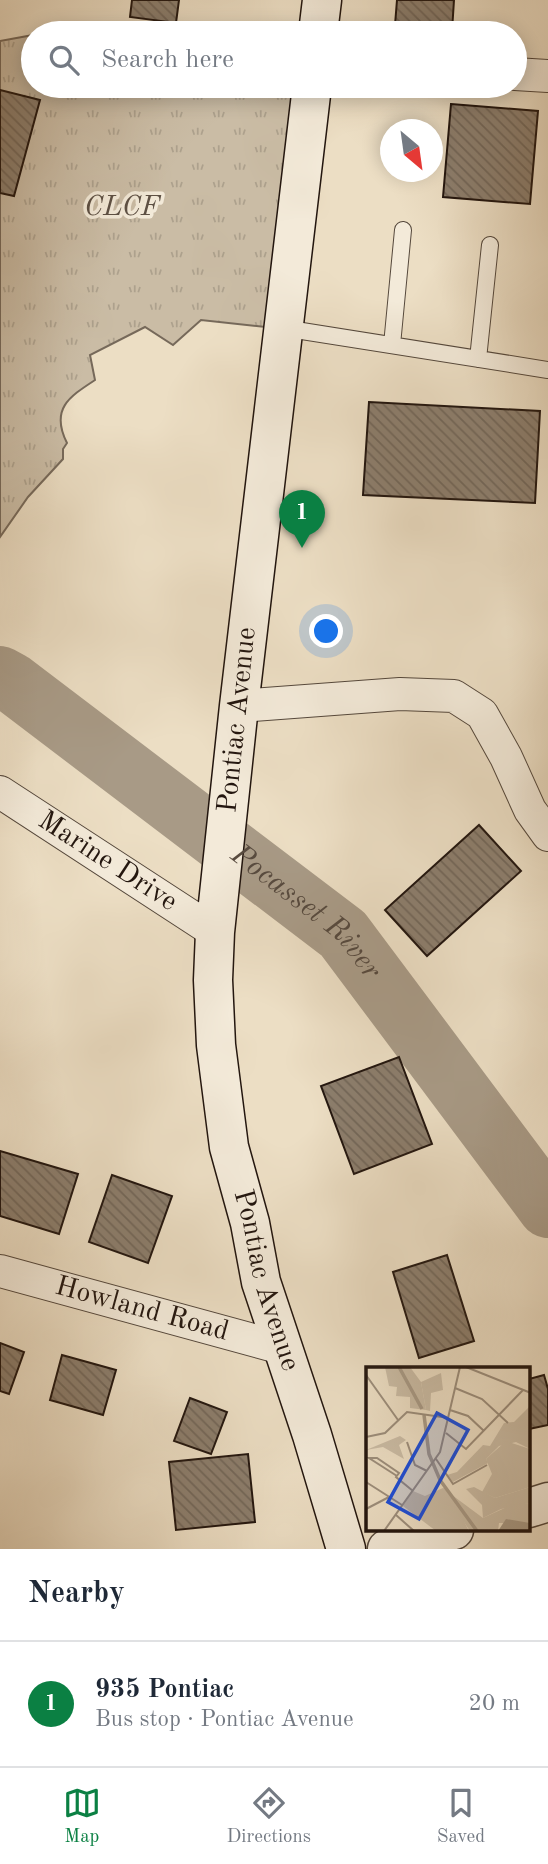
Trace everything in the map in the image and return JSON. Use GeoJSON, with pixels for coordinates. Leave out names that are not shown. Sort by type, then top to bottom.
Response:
{"type":"FeatureCollection","features":[{"type":"Feature","properties":{"kind":"main road"},"geometry":{"type":"LineString","coordinates":[[319,21],[322,0]]}},
{"type":"Feature","properties":{"kind":"main road","name":"Pontiac Avenue"},"geometry":{"type":"LineString","coordinates":[[311,98],[239,706],[215,932],[213,980],[216,1045],[229,1147],[250,1223],[261,1282],[312,1435],[346,1549]]}},
{"type":"Feature","properties":{"kind":"main road"},"geometry":{"type":"LineString","coordinates":[[530,1508],[548,1502]]}},
{"type":"Feature","properties":{"kind":"main road"},"geometry":{"type":"LineString","coordinates":[[387,1549],[447,1532]]}},
{"type":"Feature","properties":{"kind":"street"},"geometry":{"type":"LineString","coordinates":[[527,75],[548,76]]}},
{"type":"Feature","properties":{"kind":"street"},"geometry":{"type":"LineString","coordinates":[[239,706],[400,694],[454,696],[482,714],[506,757],[530,810],[548,835]]}},
{"type":"Feature","properties":{"kind":"street","name":"Marine Drive"},"geometry":{"type":"LineString","coordinates":[[0,792],[215,932]]}},
{"type":"Feature","properties":{"kind":"street","name":"Howland Road"},"geometry":{"type":"LineString","coordinates":[[0,1271],[282,1348]]}},
{"type":"Feature","properties":{"kind":"lane"},"geometry":{"type":"LineString","coordinates":[[392,345],[403,230]]}},
{"type":"Feature","properties":{"kind":"lane"},"geometry":{"type":"LineString","coordinates":[[478,359],[490,245]]}},
{"type":"Feature","properties":{"kind":"lane"},"geometry":{"type":"LineString","coordinates":[[283,328],[548,370]]}},
{"type":"Feature","properties":{"kind":"green space","name":"CLCF"},"geometry":{"type":"Polygon","coordinates":[[[21,37],[21,98],[311,98],[275,328],[201,320],[173,345],[145,327],[90,355],[95,380],[70,398],[62,413],[62,431],[67,443],[63,449],[63,459],[28,497],[0,537],[0,41],[21,37]]]}},
{"type":"Feature","properties":{"kind":"building"},"geometry":{"type":"Polygon","coordinates":[[[132,0],[179,0],[176,21],[130,17],[132,0]]]}},
{"type":"Feature","properties":{"kind":"building"},"geometry":{"type":"Polygon","coordinates":[[[397,0],[454,0],[453,21],[395,21],[397,0]]]}},
{"type":"Feature","properties":{"kind":"building","name":"CLCF"},"geometry":{"type":"Polygon","coordinates":[[[0,90],[21,95],[21,98],[40,100],[14,196],[0,193],[0,90]]]}},
{"type":"Feature","properties":{"kind":"building"},"geometry":{"type":"Polygon","coordinates":[[[451,104],[538,111],[530,204],[443,197],[451,104]]]}},
{"type":"Feature","properties":{"kind":"building"},"geometry":{"type":"Polygon","coordinates":[[[369,402],[540,411],[535,503],[363,495],[369,402]]]}},
{"type":"Feature","properties":{"kind":"building"},"geometry":{"type":"Polygon","coordinates":[[[479,825],[521,871],[427,956],[385,910],[479,825]]]}},
{"type":"Feature","properties":{"kind":"building"},"geometry":{"type":"Polygon","coordinates":[[[399,1057],[432,1144],[354,1174],[321,1086],[399,1057]]]}},
{"type":"Feature","properties":{"kind":"building"},"geometry":{"type":"Polygon","coordinates":[[[0,1151],[78,1174],[59,1234],[0,1216],[0,1151]]]}},
{"type":"Feature","properties":{"kind":"building"},"geometry":{"type":"Polygon","coordinates":[[[112,1175],[172,1196],[148,1263],[89,1242],[112,1175]]]}},
{"type":"Feature","properties":{"kind":"building"},"geometry":{"type":"Polygon","coordinates":[[[447,1255],[474,1341],[419,1358],[393,1272],[447,1255]]]}},
{"type":"Feature","properties":{"kind":"building"},"geometry":{"type":"Polygon","coordinates":[[[0,1343],[24,1352],[9,1394],[0,1391],[0,1343]]]}},
{"type":"Feature","properties":{"kind":"building"},"geometry":{"type":"Polygon","coordinates":[[[62,1355],[116,1370],[103,1415],[50,1400],[62,1355]]]}},
{"type":"Feature","properties":{"kind":"building"},"geometry":{"type":"Polygon","coordinates":[[[544,1375],[548,1389],[548,1425],[530,1429],[530,1379],[544,1375]]]}},
{"type":"Feature","properties":{"kind":"building"},"geometry":{"type":"Polygon","coordinates":[[[190,1398],[227,1412],[211,1454],[174,1441],[190,1398]]]}},
{"type":"Feature","properties":{"kind":"building"},"geometry":{"type":"Polygon","coordinates":[[[248,1454],[255,1522],[176,1530],[169,1462],[248,1454]]]}},
{"type":"Feature","properties":{"kind":"waterway","name":"Pocasset River"},"geometry":{"type":"LineString","coordinates":[[0,676],[343,934],[548,1208]]}},
{"type":"Feature","properties":{"kind":"place","name":"935 Pontiac"},"geometry":{"type":"Point","coordinates":[302,548]}}]}
